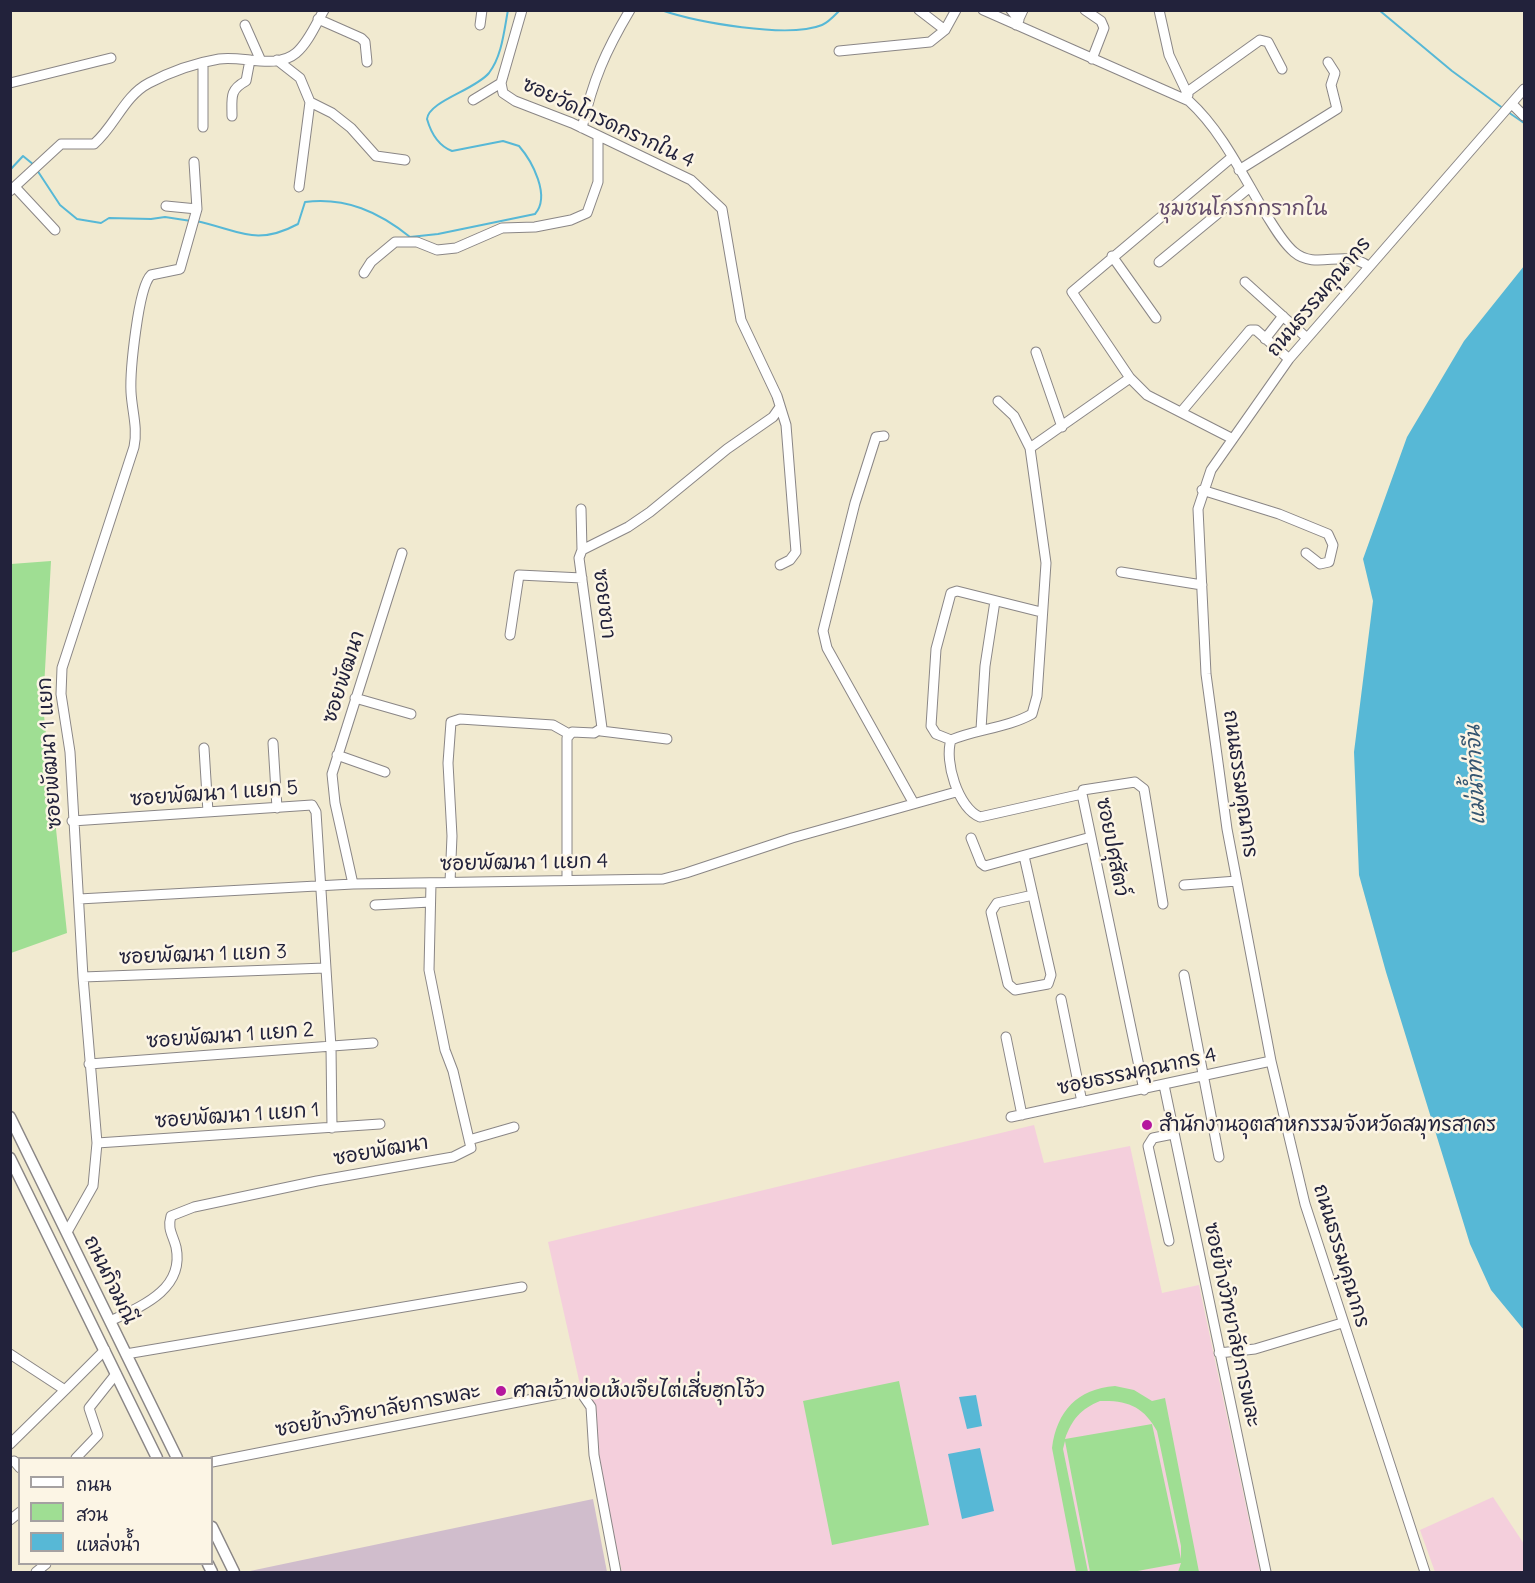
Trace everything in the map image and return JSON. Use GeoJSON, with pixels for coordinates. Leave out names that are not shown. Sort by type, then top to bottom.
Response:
{"type":"FeatureCollection","features":[{"type":"Feature","properties":{"kind":"main road","name":"ถนนกิจมณี"},"geometry":{"type":"LineString","coordinates":[[10,1117],[177,1457]]}},
{"type":"Feature","properties":{"kind":"main road","name":"ถนนกิจมณี"},"geometry":{"type":"LineString","coordinates":[[10,1158],[157,1457]]}},
{"type":"Feature","properties":{"kind":"main road"},"geometry":{"type":"LineString","coordinates":[[213,1529],[234,1572]]}},
{"type":"Feature","properties":{"kind":"street"},"geometry":{"type":"LineString","coordinates":[[480,26],[482,10]]}},
{"type":"Feature","properties":{"kind":"street","name":"ซอยวัดโกรดกรากใน 4"},"geometry":{"type":"LineString","coordinates":[[522,10],[501,83],[501,89],[507,97],[582,128],[691,180],[722,209],[741,320],[781,408],[786,425],[796,552],[790,560],[780,565]]}},
{"type":"Feature","properties":{"kind":"street"},"geometry":{"type":"LineString","coordinates":[[582,128],[592,85],[608,49],[630,10]]}},
{"type":"Feature","properties":{"kind":"street"},"geometry":{"type":"LineString","coordinates":[[919,10],[945,30]]}},
{"type":"Feature","properties":{"kind":"street"},"geometry":{"type":"LineString","coordinates":[[839,51],[930,42],[945,30],[956,10]]}},
{"type":"Feature","properties":{"kind":"street"},"geometry":{"type":"LineString","coordinates":[[983,10],[1019,18]]}},
{"type":"Feature","properties":{"kind":"street"},"geometry":{"type":"LineString","coordinates":[[1011,10],[1019,18],[1092,60],[1173,92],[1198,109]]}},
{"type":"Feature","properties":{"kind":"street"},"geometry":{"type":"LineString","coordinates":[[1085,10],[1101,21],[1104,28],[1092,60]]}},
{"type":"Feature","properties":{"kind":"street"},"geometry":{"type":"LineString","coordinates":[[1159,10],[1169,56],[1186,93],[1288,247],[1298,255],[1311,260],[1354,258],[1368,266]]}},
{"type":"Feature","properties":{"kind":"street"},"geometry":{"type":"LineString","coordinates":[[55,230],[13,189],[61,144],[90,145],[97,141],[115,123],[128,100],[139,89],[168,74],[203,63],[231,58],[277,60],[297,52],[321,15],[362,38],[365,42],[367,62]]}},
{"type":"Feature","properties":{"kind":"street"},"geometry":{"type":"LineString","coordinates":[[231,116],[230,96],[233,89],[246,81],[256,60],[245,25]]}},
{"type":"Feature","properties":{"kind":"street"},"geometry":{"type":"LineString","coordinates":[[1186,93],[1260,40],[1268,42],[1282,69]]}},
{"type":"Feature","properties":{"kind":"street"},"geometry":{"type":"LineString","coordinates":[[10,82],[111,58]]}},
{"type":"Feature","properties":{"kind":"street"},"geometry":{"type":"LineString","coordinates":[[277,60],[300,78],[310,102],[299,187]]}},
{"type":"Feature","properties":{"kind":"street"},"geometry":{"type":"LineString","coordinates":[[203,63],[203,127]]}},
{"type":"Feature","properties":{"kind":"street"},"geometry":{"type":"LineString","coordinates":[[1239,170],[1337,109],[1331,85],[1335,73],[1328,63]]}},
{"type":"Feature","properties":{"kind":"street"},"geometry":{"type":"LineString","coordinates":[[473,100],[501,83]]}},
{"type":"Feature","properties":{"kind":"street","name":"ถนนธรรมคุณากร"},"geometry":{"type":"LineString","coordinates":[[1425,1572],[1305,1204],[1270,1061],[1237,881],[1206,674],[1198,509],[1210,470],[1289,360],[1368,266],[1524,89]]}},
{"type":"Feature","properties":{"kind":"street"},"geometry":{"type":"LineString","coordinates":[[310,102],[332,113],[351,128],[376,156],[405,160]]}},
{"type":"Feature","properties":{"kind":"street"},"geometry":{"type":"LineString","coordinates":[[1510,105],[1524,116]]}},
{"type":"Feature","properties":{"kind":"street"},"geometry":{"type":"LineString","coordinates":[[364,273],[371,262],[394,242],[417,242],[436,250],[456,248],[502,228],[536,227],[571,220],[587,213],[597,182],[598,137]]}},
{"type":"Feature","properties":{"kind":"street"},"geometry":{"type":"LineString","coordinates":[[1231,158],[1072,292],[1130,378],[1147,395],[1231,438]]}},
{"type":"Feature","properties":{"kind":"street","name":"ซอยพัฒนา 1 แยก"},"geometry":{"type":"LineString","coordinates":[[67,1232],[93,1186],[97,1143],[89,1064],[72,820],[70,752],[61,694],[62,668],[135,447],[136,426],[131,394],[131,360],[146,285],[151,275],[180,269],[197,210],[194,162]]}},
{"type":"Feature","properties":{"kind":"street"},"geometry":{"type":"LineString","coordinates":[[1159,262],[1250,187]]}},
{"type":"Feature","properties":{"kind":"street"},"geometry":{"type":"LineString","coordinates":[[166,206],[197,210]]}},
{"type":"Feature","properties":{"kind":"street"},"geometry":{"type":"LineString","coordinates":[[1112,256],[1156,318]]}},
{"type":"Feature","properties":{"kind":"street"},"geometry":{"type":"LineString","coordinates":[[1245,282],[1307,338]]}},
{"type":"Feature","properties":{"kind":"street"},"geometry":{"type":"LineString","coordinates":[[1265,339],[1283,316]]}},
{"type":"Feature","properties":{"kind":"street"},"geometry":{"type":"LineString","coordinates":[[1182,411],[1250,330],[1256,330],[1289,360]]}},
{"type":"Feature","properties":{"kind":"street"},"geometry":{"type":"LineString","coordinates":[[1036,352],[1062,427]]}},
{"type":"Feature","properties":{"kind":"street"},"geometry":{"type":"LineString","coordinates":[[1030,448],[1130,378]]}},
{"type":"Feature","properties":{"kind":"street"},"geometry":{"type":"LineString","coordinates":[[998,401],[1014,416],[1030,448],[1046,563],[1037,696],[1032,714],[1023,719],[981,729],[951,740],[936,734],[931,726],[936,649],[948,598],[957,591],[1041,612]]}},
{"type":"Feature","properties":{"kind":"street","name":"ซอยชบา"},"geometry":{"type":"LineString","coordinates":[[600,731],[602,723],[579,558],[582,550],[628,528],[727,449],[773,417],[781,408]]}},
{"type":"Feature","properties":{"kind":"street"},"geometry":{"type":"LineString","coordinates":[[884,436],[876,437],[855,503],[822,631],[827,648],[913,802]]}},
{"type":"Feature","properties":{"kind":"street"},"geometry":{"type":"LineString","coordinates":[[1202,490],[1279,513],[1328,534],[1333,545],[1329,562],[1320,564],[1305,553]]}},
{"type":"Feature","properties":{"kind":"street"},"geometry":{"type":"LineString","coordinates":[[581,509],[582,550]]}},
{"type":"Feature","properties":{"kind":"street","name":"ซอยพัฒนา"},"geometry":{"type":"LineString","coordinates":[[353,884],[332,774],[402,553]]}},
{"type":"Feature","properties":{"kind":"street"},"geometry":{"type":"LineString","coordinates":[[1121,572],[1202,585]]}},
{"type":"Feature","properties":{"kind":"street"},"geometry":{"type":"LineString","coordinates":[[510,635],[519,575],[582,578]]}},
{"type":"Feature","properties":{"kind":"street"},"geometry":{"type":"LineString","coordinates":[[981,729],[985,666],[995,601]]}},
{"type":"Feature","properties":{"kind":"street"},"geometry":{"type":"LineString","coordinates":[[356,698],[411,714]]}},
{"type":"Feature","properties":{"kind":"street"},"geometry":{"type":"LineString","coordinates":[[450,882],[452,836],[448,763],[451,722],[460,718],[553,724],[569,734],[600,731],[667,739]]}},
{"type":"Feature","properties":{"kind":"street"},"geometry":{"type":"LineString","coordinates":[[567,879],[569,734]]}},
{"type":"Feature","properties":{"kind":"street"},"geometry":{"type":"LineString","coordinates":[[951,740],[948,747],[956,792],[966,808],[980,818],[1082,794]]}},
{"type":"Feature","properties":{"kind":"street"},"geometry":{"type":"LineString","coordinates":[[273,742],[276,808]]}},
{"type":"Feature","properties":{"kind":"street"},"geometry":{"type":"LineString","coordinates":[[204,748],[208,812]]}},
{"type":"Feature","properties":{"kind":"street"},"geometry":{"type":"LineString","coordinates":[[337,755],[385,772]]}},
{"type":"Feature","properties":{"kind":"street","name":"ซอยปศุสัตว์"},"geometry":{"type":"LineString","coordinates":[[1144,1090],[1082,794],[1087,788],[1140,784],[1144,789],[1163,904]]}},
{"type":"Feature","properties":{"kind":"street","name":"ซอยพัฒนา 1 แยก 4"},"geometry":{"type":"LineString","coordinates":[[79,899],[353,884],[567,879],[650,880],[675,876],[792,838],[913,802],[956,792]]}},
{"type":"Feature","properties":{"kind":"street","name":"ซอยพัฒนา 1 แยก 5"},"geometry":{"type":"LineString","coordinates":[[72,820],[312,805],[316,812],[320,886]]}},
{"type":"Feature","properties":{"kind":"street"},"geometry":{"type":"LineString","coordinates":[[971,838],[981,863],[985,866],[1091,837]]}},
{"type":"Feature","properties":{"kind":"street"},"geometry":{"type":"LineString","coordinates":[[1024,856],[1033,895],[1050,980],[1048,984],[1015,990],[1008,984],[991,912],[997,903],[1033,895]]}},
{"type":"Feature","properties":{"kind":"street"},"geometry":{"type":"LineString","coordinates":[[1184,885],[1237,881]]}},
{"type":"Feature","properties":{"kind":"street"},"geometry":{"type":"LineString","coordinates":[[431,883],[429,970],[445,1050],[453,1071],[469,1140],[514,1127]]}},
{"type":"Feature","properties":{"kind":"street"},"geometry":{"type":"LineString","coordinates":[[320,886],[331,1047],[332,1128]]}},
{"type":"Feature","properties":{"kind":"street"},"geometry":{"type":"LineString","coordinates":[[375,905],[430,902]]}},
{"type":"Feature","properties":{"kind":"street","name":"ซอยพัฒนา 1 แยก 3"},"geometry":{"type":"LineString","coordinates":[[83,977],[325,968]]}},
{"type":"Feature","properties":{"kind":"street"},"geometry":{"type":"LineString","coordinates":[[1184,975],[1219,1157]]}},
{"type":"Feature","properties":{"kind":"street"},"geometry":{"type":"LineString","coordinates":[[1060,999],[1082,1102]]}},
{"type":"Feature","properties":{"kind":"street"},"geometry":{"type":"LineString","coordinates":[[1006,1037],[1022,1115]]}},
{"type":"Feature","properties":{"kind":"street","name":"ซอยพัฒนา 1 แยก 2"},"geometry":{"type":"LineString","coordinates":[[89,1064],[373,1043]]}},
{"type":"Feature","properties":{"kind":"street","name":"ซอยธรรมคุณากร 4"},"geometry":{"type":"LineString","coordinates":[[1011,1117],[1270,1061]]}},
{"type":"Feature","properties":{"kind":"street","name":"ซอยข้างวิทยาลัยการพละ"},"geometry":{"type":"LineString","coordinates":[[1164,1085],[1266,1572]]}},
{"type":"Feature","properties":{"kind":"street","name":"ซอยพัฒนา 1 แยก 1"},"geometry":{"type":"LineString","coordinates":[[97,1143],[380,1124]]}},
{"type":"Feature","properties":{"kind":"street"},"geometry":{"type":"LineString","coordinates":[[1169,1241],[1148,1146],[1153,1138],[1173,1134]]}},
{"type":"Feature","properties":{"kind":"street","name":"ซอยพัฒนา"},"geometry":{"type":"LineString","coordinates":[[110,1321],[145,1304],[166,1289],[174,1270],[176,1249],[169,1229],[171,1216],[194,1207],[317,1181],[453,1157],[471,1148],[469,1140]]}},
{"type":"Feature","properties":{"kind":"street"},"geometry":{"type":"LineString","coordinates":[[126,1354],[522,1287]]}},
{"type":"Feature","properties":{"kind":"street"},"geometry":{"type":"LineString","coordinates":[[1219,1353],[1255,1349],[1342,1323]]}},
{"type":"Feature","properties":{"kind":"street"},"geometry":{"type":"LineString","coordinates":[[10,1444],[105,1350]]}},
{"type":"Feature","properties":{"kind":"street"},"geometry":{"type":"LineString","coordinates":[[10,1354],[65,1390]]}},
{"type":"Feature","properties":{"kind":"street"},"geometry":{"type":"LineString","coordinates":[[76,1457],[96,1439],[97,1430],[91,1420],[89,1408],[116,1374]]}},
{"type":"Feature","properties":{"kind":"street","name":"ซอยข้างวิทยาลัยการพละ"},"geometry":{"type":"LineString","coordinates":[[213,1462],[574,1391],[582,1394],[591,1407],[594,1455],[616,1572]]}},
{"type":"Feature","properties":{"kind":"shaded area"},"geometry":{"type":"Polygon","coordinates":[[[1034,1125],[1044,1163],[1130,1146],[1162,1293],[1199,1285],[1260,1572],[622,1572],[548,1242],[1034,1125]]]}},
{"type":"Feature","properties":{"kind":"shaded area"},"geometry":{"type":"Polygon","coordinates":[[[1493,1497],[1524,1544],[1524,1572],[1435,1572],[1420,1530],[1493,1497]]]}},
{"type":"Feature","properties":{"kind":"shaded area"},"geometry":{"type":"Polygon","coordinates":[[[593,1499],[607,1572],[250,1571],[593,1499]]]}},
{"type":"Feature","properties":{"kind":"green space"},"geometry":{"type":"Polygon","coordinates":[[[51,561],[43,706],[67,933],[11,953],[11,564],[51,561]]]}},
{"type":"Feature","properties":{"kind":"green space"},"geometry":{"type":"Polygon","coordinates":[[[899,1381],[929,1525],[832,1545],[803,1401],[899,1381]]]}},
{"type":"Feature","properties":{"kind":"green space"},"geometry":{"type":"Polygon","coordinates":[[[1115,1386],[1134,1390],[1152,1401],[1165,1398],[1199,1572],[1178,1572],[1181,1563],[1132,1572],[1090,1572],[1065,1441],[1063,1449],[1088,1572],[1076,1572],[1052,1448],[1059,1423],[1071,1404],[1080,1397],[1102,1388],[1115,1386]],[[1100,1401],[1082,1411],[1074,1420],[1065,1439],[1152,1424],[1181,1559],[1181,1546],[1157,1431],[1147,1416],[1141,1411],[1127,1404],[1100,1401]]]}},
{"type":"Feature","properties":{"kind":"water","name":"แม่น้ำท่าจีน"},"geometry":{"type":"Polygon","coordinates":[[[1524,266],[1524,1330],[1491,1290],[1470,1244],[1386,972],[1359,875],[1354,752],[1373,601],[1363,559],[1407,437],[1464,341],[1524,266]]]}},
{"type":"Feature","properties":{"kind":"water"},"geometry":{"type":"Polygon","coordinates":[[[976,1395],[982,1426],[967,1429],[959,1397],[976,1395]]]}},
{"type":"Feature","properties":{"kind":"water"},"geometry":{"type":"Polygon","coordinates":[[[980,1448],[994,1511],[962,1519],[948,1454],[980,1448]]]}},
{"type":"Feature","properties":{"kind":"waterway"},"geometry":{"type":"LineString","coordinates":[[196,221],[258,236],[283,231],[298,224],[305,202],[334,202],[361,208],[386,220],[410,237],[438,234],[535,214],[541,198],[538,179],[519,146],[503,141],[452,151],[436,138],[427,119],[430,113],[444,101],[474,85],[489,73],[500,51],[508,10]]}},
{"type":"Feature","properties":{"kind":"waterway"},"geometry":{"type":"LineString","coordinates":[[661,10],[718,24],[765,30],[807,29],[829,21],[840,10]]}},
{"type":"Feature","properties":{"kind":"waterway"},"geometry":{"type":"LineString","coordinates":[[1379,10],[1452,71],[1504,109]]}},
{"type":"Feature","properties":{"kind":"waterway"},"geometry":{"type":"LineString","coordinates":[[1508,112],[1524,123]]}},
{"type":"Feature","properties":{"kind":"waterway"},"geometry":{"type":"LineString","coordinates":[[10,170],[23,156],[34,165]]}},
{"type":"Feature","properties":{"kind":"waterway"},"geometry":{"type":"LineString","coordinates":[[37,170],[60,205],[77,219],[101,223],[109,218],[165,217],[191,221]]}},
{"type":"Feature","properties":{"kind":"place","name":"สำนักงานอุตสาหกรรมจังหวัดสมุทรสาคร"},"geometry":{"type":"Point","coordinates":[1147,1125]}},
{"type":"Feature","properties":{"kind":"place","name":"ศาลเจ้าพ่อเห้งเจียไต่เสี่ยฮุกโจ้ว"},"geometry":{"type":"Point","coordinates":[501,1391]}},
{"type":"Feature","properties":{"kind":"district","name":"ชุมชนโกรกกรากใน"},"geometry":{"type":"Point","coordinates":[1243,209]}}]}
